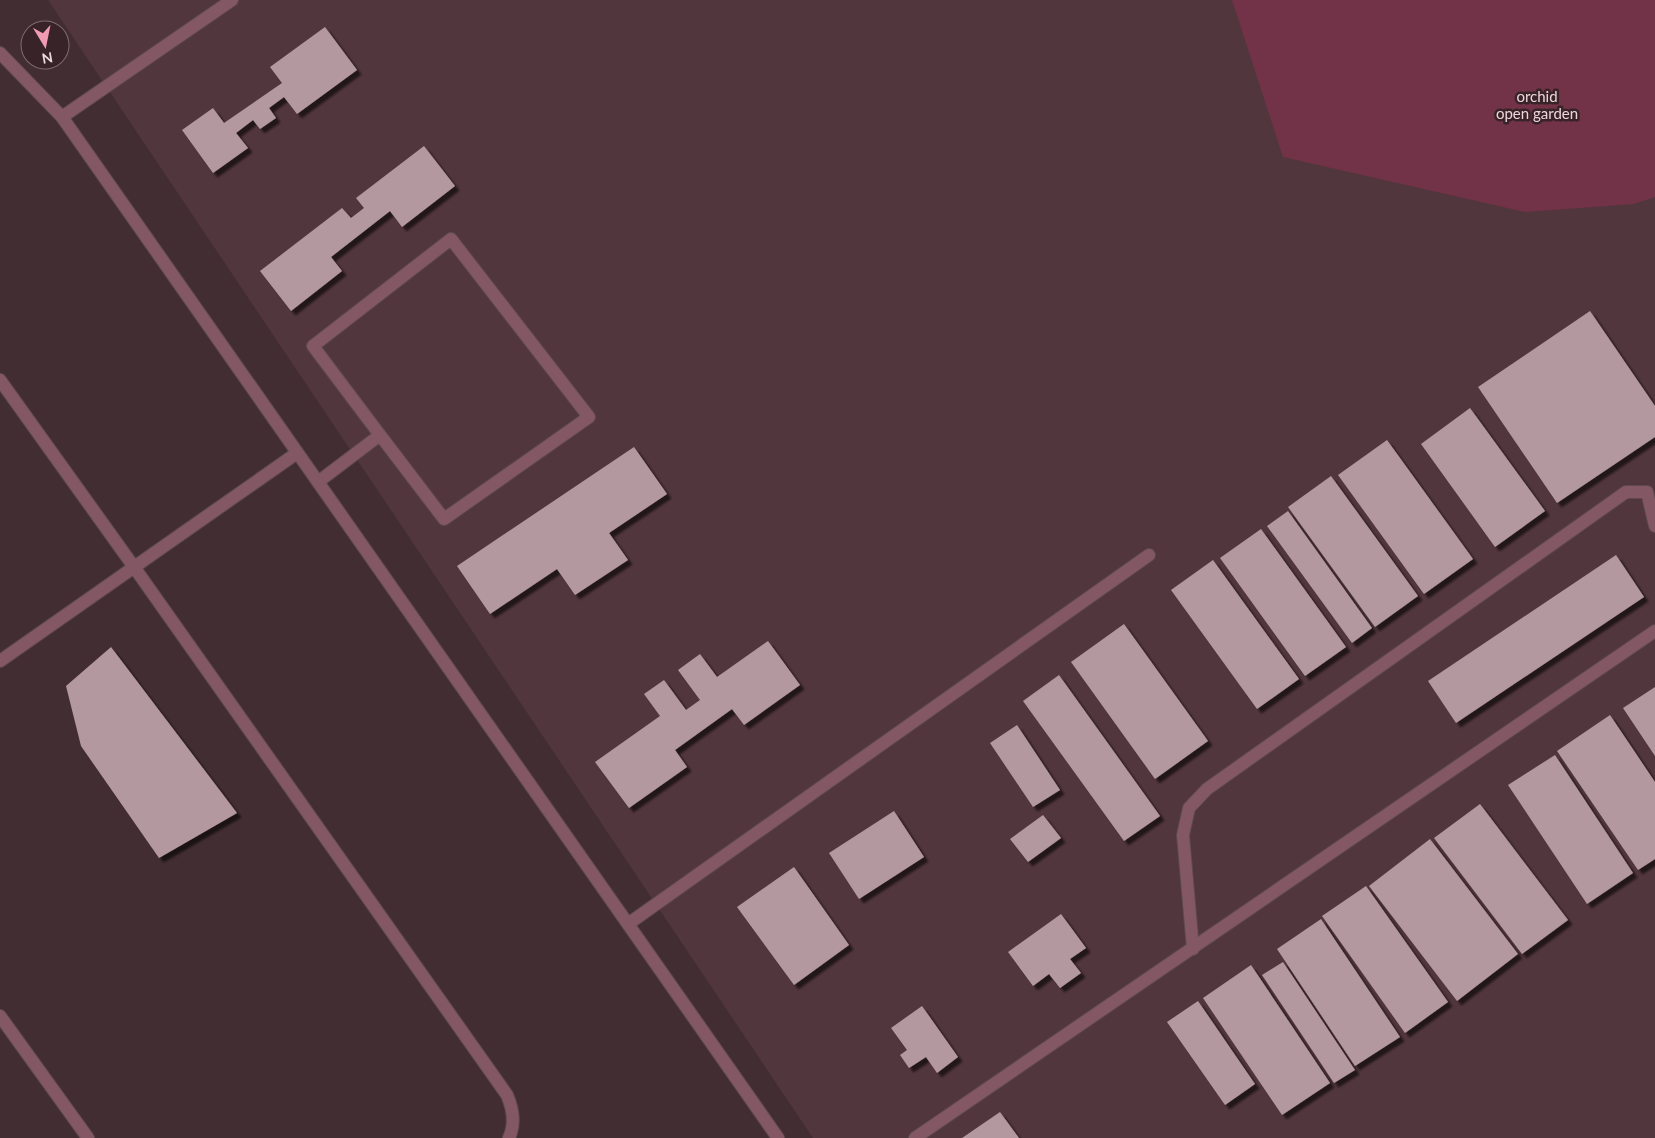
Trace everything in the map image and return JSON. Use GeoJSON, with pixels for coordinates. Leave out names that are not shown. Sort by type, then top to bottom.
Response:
{"type":"FeatureCollection","features":[{"type":"Feature","properties":{"kind":"street"},"geometry":{"type":"LineString","coordinates":[[62,117],[232,0]]}},
{"type":"Feature","properties":{"kind":"street"},"geometry":{"type":"LineString","coordinates":[[0,53],[62,117],[778,1138]]}},
{"type":"Feature","properties":{"kind":"street"},"geometry":{"type":"LineString","coordinates":[[451,239],[590,416],[444,519],[380,435],[313,346],[451,239]]}},
{"type":"Feature","properties":{"kind":"street"},"geometry":{"type":"LineString","coordinates":[[0,380],[507,1095],[512,1106],[513,1118],[512,1131],[509,1138]]}},
{"type":"Feature","properties":{"kind":"street"},"geometry":{"type":"LineString","coordinates":[[318,482],[380,435]]}},
{"type":"Feature","properties":{"kind":"street"},"geometry":{"type":"LineString","coordinates":[[0,661],[297,453]]}},
{"type":"Feature","properties":{"kind":"street"},"geometry":{"type":"LineString","coordinates":[[1193,949],[1183,836],[1189,808],[1207,789],[1626,492],[1647,492],[1655,526]]}},
{"type":"Feature","properties":{"kind":"street"},"geometry":{"type":"LineString","coordinates":[[628,924],[1150,555]]}},
{"type":"Feature","properties":{"kind":"street"},"geometry":{"type":"LineString","coordinates":[[916,1138],[1655,631]]}},
{"type":"Feature","properties":{"kind":"street"},"geometry":{"type":"LineString","coordinates":[[0,1016],[88,1138]]}},
{"type":"Feature","properties":{"kind":"shaded area"},"geometry":{"type":"Polygon","coordinates":[[[48,0],[1655,0],[1655,1138],[813,1138],[70,33],[70,20],[61,20],[48,0]]]}},
{"type":"Feature","properties":{"kind":"green space","name":"orchid open garden"},"geometry":{"type":"Polygon","coordinates":[[[1232,0],[1655,0],[1655,197],[1634,204],[1525,212],[1283,157],[1232,0]]]}},
{"type":"Feature","properties":{"kind":"building"},"geometry":{"type":"Polygon","coordinates":[[[325,27],[357,70],[297,114],[284,97],[269,108],[276,118],[260,129],[253,120],[236,133],[248,148],[213,173],[182,130],[213,108],[224,123],[282,83],[270,67],[325,27]]]}},
{"type":"Feature","properties":{"kind":"building"},"geometry":{"type":"Polygon","coordinates":[[[424,146],[455,186],[402,227],[390,211],[331,257],[342,271],[291,311],[260,271],[342,208],[351,218],[364,208],[356,198],[424,146]]]}},
{"type":"Feature","properties":{"kind":"building"},"geometry":{"type":"Polygon","coordinates":[[[1590,311],[1655,406],[1655,437],[1557,503],[1478,387],[1590,311]]]}},
{"type":"Feature","properties":{"kind":"building"},"geometry":{"type":"Polygon","coordinates":[[[1470,408],[1545,511],[1495,547],[1421,444],[1470,408]]]}},
{"type":"Feature","properties":{"kind":"building"},"geometry":{"type":"Polygon","coordinates":[[[1387,440],[1473,559],[1424,594],[1338,475],[1387,440]]]}},
{"type":"Feature","properties":{"kind":"building"},"geometry":{"type":"Polygon","coordinates":[[[634,447],[667,494],[609,533],[628,560],[575,595],[557,569],[490,614],[457,566],[634,447]]]}},
{"type":"Feature","properties":{"kind":"building"},"geometry":{"type":"Polygon","coordinates":[[[1331,476],[1418,596],[1375,627],[1288,507],[1331,476]]]}},
{"type":"Feature","properties":{"kind":"building"},"geometry":{"type":"Polygon","coordinates":[[[1288,511],[1372,628],[1352,643],[1267,526],[1288,511]]]}},
{"type":"Feature","properties":{"kind":"building"},"geometry":{"type":"Polygon","coordinates":[[[1261,529],[1346,647],[1305,676],[1220,558],[1261,529]]]}},
{"type":"Feature","properties":{"kind":"building"},"geometry":{"type":"Polygon","coordinates":[[[1616,555],[1644,597],[1456,723],[1428,681],[1616,555]]]}},
{"type":"Feature","properties":{"kind":"building"},"geometry":{"type":"Polygon","coordinates":[[[1213,560],[1299,679],[1257,709],[1171,590],[1213,560]]]}},
{"type":"Feature","properties":{"kind":"building"},"geometry":{"type":"Polygon","coordinates":[[[1124,624],[1208,741],[1155,779],[1071,662],[1124,624]]]}},
{"type":"Feature","properties":{"kind":"building"},"geometry":{"type":"Polygon","coordinates":[[[768,641],[800,685],[744,725],[732,709],[675,750],[687,767],[629,808],[595,762],[660,716],[644,694],[664,680],[686,710],[700,700],[678,670],[700,654],[717,677],[768,641]]]}},
{"type":"Feature","properties":{"kind":"building"},"geometry":{"type":"Polygon","coordinates":[[[111,647],[237,813],[159,858],[81,746],[66,686],[111,647]]]}},
{"type":"Feature","properties":{"kind":"building"},"geometry":{"type":"Polygon","coordinates":[[[1059,675],[1160,816],[1124,841],[1023,701],[1059,675]]]}},
{"type":"Feature","properties":{"kind":"building"},"geometry":{"type":"Polygon","coordinates":[[[1655,687],[1655,756],[1623,708],[1655,687]]]}},
{"type":"Feature","properties":{"kind":"building"},"geometry":{"type":"Polygon","coordinates":[[[1610,715],[1655,782],[1655,859],[1638,870],[1557,751],[1610,715]]]}},
{"type":"Feature","properties":{"kind":"building"},"geometry":{"type":"Polygon","coordinates":[[[1017,725],[1060,790],[1033,807],[990,743],[1017,725]]]}},
{"type":"Feature","properties":{"kind":"building"},"geometry":{"type":"Polygon","coordinates":[[[1555,755],[1633,873],[1587,904],[1508,785],[1555,755]]]}},
{"type":"Feature","properties":{"kind":"building"},"geometry":{"type":"Polygon","coordinates":[[[1480,804],[1568,920],[1522,954],[1434,838],[1480,804]]]}},
{"type":"Feature","properties":{"kind":"building"},"geometry":{"type":"Polygon","coordinates":[[[894,811],[924,857],[859,899],[829,853],[894,811]]]}},
{"type":"Feature","properties":{"kind":"building"},"geometry":{"type":"Polygon","coordinates":[[[1043,815],[1061,838],[1028,862],[1010,839],[1043,815]]]}},
{"type":"Feature","properties":{"kind":"building"},"geometry":{"type":"Polygon","coordinates":[[[1430,839],[1518,954],[1457,1001],[1369,886],[1430,839]]]}},
{"type":"Feature","properties":{"kind":"building"},"geometry":{"type":"Polygon","coordinates":[[[794,867],[849,945],[794,985],[737,907],[794,867]]]}},
{"type":"Feature","properties":{"kind":"building"},"geometry":{"type":"Polygon","coordinates":[[[1366,886],[1448,1002],[1405,1033],[1322,916],[1366,886]]]}},
{"type":"Feature","properties":{"kind":"building"},"geometry":{"type":"Polygon","coordinates":[[[1061,914],[1086,948],[1070,959],[1081,973],[1060,988],[1049,974],[1033,986],[1008,952],[1061,914]]]}},
{"type":"Feature","properties":{"kind":"building"},"geometry":{"type":"Polygon","coordinates":[[[1321,919],[1400,1037],[1355,1066],[1277,949],[1321,919]]]}},
{"type":"Feature","properties":{"kind":"building"},"geometry":{"type":"Polygon","coordinates":[[[1283,962],[1355,1070],[1334,1083],[1262,975],[1283,962]]]}},
{"type":"Feature","properties":{"kind":"building"},"geometry":{"type":"Polygon","coordinates":[[[1251,965],[1330,1083],[1282,1115],[1203,998],[1251,965]]]}},
{"type":"Feature","properties":{"kind":"building"},"geometry":{"type":"Polygon","coordinates":[[[1198,1001],[1255,1084],[1225,1105],[1167,1022],[1198,1001]]]}},
{"type":"Feature","properties":{"kind":"building"},"geometry":{"type":"Polygon","coordinates":[[[922,1006],[958,1057],[937,1073],[926,1057],[909,1068],[900,1055],[907,1050],[891,1028],[922,1006]]]}},
{"type":"Feature","properties":{"kind":"building"},"geometry":{"type":"Polygon","coordinates":[[[1000,1112],[1019,1138],[962,1138],[1000,1112]]]}}]}
